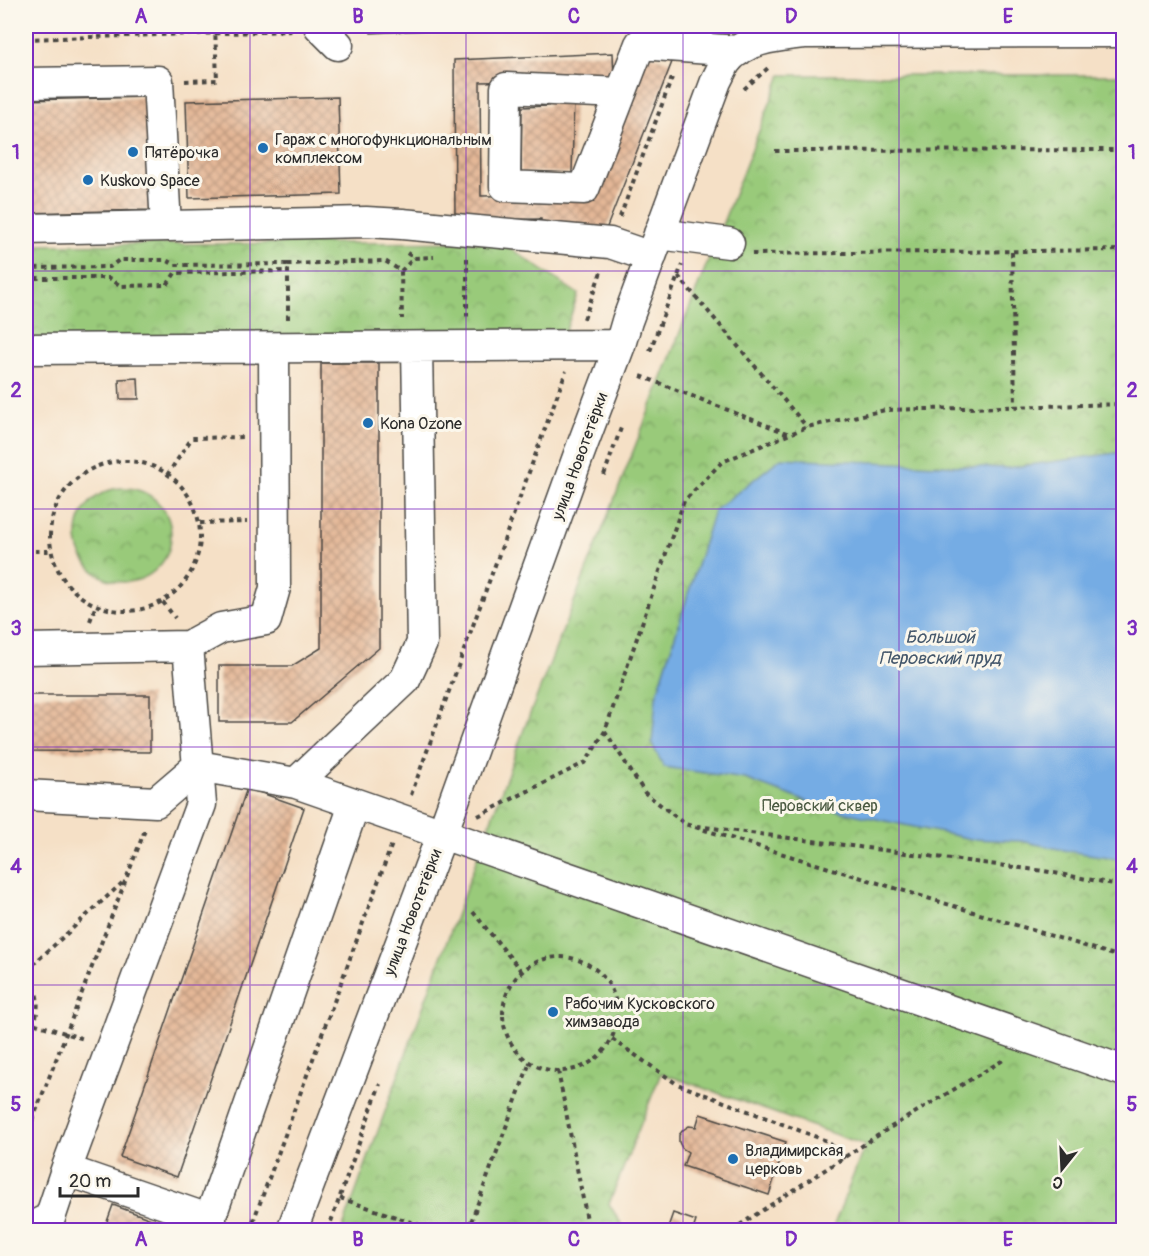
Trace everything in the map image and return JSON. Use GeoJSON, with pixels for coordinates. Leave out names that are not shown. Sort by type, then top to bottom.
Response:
{"type":"FeatureCollection","features":[{"type":"Feature","properties":{"kind":"street","name":"улица Новотетёрки"},"geometry":{"type":"LineString","coordinates":[[292,1230],[442,834],[655,245],[716,81],[726,63],[738,51],[754,43],[777,36],[804,33],[1124,32]]}},
{"type":"Feature","properties":{"kind":"street"},"geometry":{"type":"LineString","coordinates":[[621,93],[506,88],[505,186],[584,189],[640,44],[738,51]]}},
{"type":"Feature","properties":{"kind":"street"},"geometry":{"type":"LineString","coordinates":[[26,83],[158,81],[166,226]]}},
{"type":"Feature","properties":{"kind":"street"},"geometry":{"type":"LineString","coordinates":[[26,229],[366,222],[610,243],[655,245],[690,238],[736,249]]}},
{"type":"Feature","properties":{"kind":"street"},"geometry":{"type":"LineString","coordinates":[[26,349],[620,345]]}},
{"type":"Feature","properties":{"kind":"street"},"geometry":{"type":"LineString","coordinates":[[296,783],[405,680],[422,643],[410,347]]}},
{"type":"Feature","properties":{"kind":"street"},"geometry":{"type":"LineString","coordinates":[[26,649],[188,646],[220,628],[266,620],[275,588],[274,436],[281,348]]}},
{"type":"Feature","properties":{"kind":"street"},"geometry":{"type":"LineString","coordinates":[[26,1230],[50,1218],[201,804],[188,646]]}},
{"type":"Feature","properties":{"kind":"street"},"geometry":{"type":"LineString","coordinates":[[198,766],[296,783],[1124,1071]]}},
{"type":"Feature","properties":{"kind":"street"},"geometry":{"type":"LineString","coordinates":[[26,795],[156,802],[198,766]]}},
{"type":"Feature","properties":{"kind":"street"},"geometry":{"type":"LineString","coordinates":[[66,1170],[208,1225],[354,805]]}},
{"type":"Feature","properties":{"kind":"path"},"geometry":{"type":"LineString","coordinates":[[158,81],[217,80],[215,26]]}},
{"type":"Feature","properties":{"kind":"path"},"geometry":{"type":"LineString","coordinates":[[26,39],[216,33],[327,34]]}},
{"type":"Feature","properties":{"kind":"path"},"geometry":{"type":"LineString","coordinates":[[250,1230],[546,431],[610,243],[678,61],[686,47]]}},
{"type":"Feature","properties":{"kind":"path"},"geometry":{"type":"LineString","coordinates":[[741,92],[777,64]]}},
{"type":"Feature","properties":{"kind":"path"},"geometry":{"type":"LineString","coordinates":[[775,151],[1124,150]]}},
{"type":"Feature","properties":{"kind":"path"},"geometry":{"type":"LineString","coordinates":[[649,354],[690,238]]}},
{"type":"Feature","properties":{"kind":"path"},"geometry":{"type":"LineString","coordinates":[[736,249],[1012,252],[1124,250]]}},
{"type":"Feature","properties":{"kind":"path"},"geometry":{"type":"LineString","coordinates":[[406,252],[414,258],[435,257]]}},
{"type":"Feature","properties":{"kind":"path"},"geometry":{"type":"LineString","coordinates":[[1012,252],[1015,407]]}},
{"type":"Feature","properties":{"kind":"path"},"geometry":{"type":"LineString","coordinates":[[385,261],[392,253]]}},
{"type":"Feature","properties":{"kind":"path"},"geometry":{"type":"LineString","coordinates":[[456,256],[467,256],[468,346]]}},
{"type":"Feature","properties":{"kind":"path"},"geometry":{"type":"LineString","coordinates":[[401,271],[414,258]]}},
{"type":"Feature","properties":{"kind":"path"},"geometry":{"type":"LineString","coordinates":[[26,268],[110,267],[119,260],[166,260],[176,266],[385,261],[401,271]]}},
{"type":"Feature","properties":{"kind":"path"},"geometry":{"type":"LineString","coordinates":[[281,348],[288,264]]}},
{"type":"Feature","properties":{"kind":"path"},"geometry":{"type":"LineString","coordinates":[[26,278],[109,278],[121,286],[167,285],[175,273],[288,271]]}},
{"type":"Feature","properties":{"kind":"path"},"geometry":{"type":"LineString","coordinates":[[401,271],[410,347]]}},
{"type":"Feature","properties":{"kind":"path"},"geometry":{"type":"LineString","coordinates":[[678,276],[807,427]]}},
{"type":"Feature","properties":{"kind":"path"},"geometry":{"type":"LineString","coordinates":[[639,381],[641,376],[790,434]]}},
{"type":"Feature","properties":{"kind":"path"},"geometry":{"type":"LineString","coordinates":[[478,810],[475,817],[585,762],[605,731],[684,501],[722,462],[807,427],[885,410],[1124,404]]}},
{"type":"Feature","properties":{"kind":"path"},"geometry":{"type":"LineString","coordinates":[[603,478],[624,419]]}},
{"type":"Feature","properties":{"kind":"path"},"geometry":{"type":"LineString","coordinates":[[168,475],[192,438],[274,436]]}},
{"type":"Feature","properties":{"kind":"path"},"geometry":{"type":"LineString","coordinates":[[131,460],[155,466],[168,475],[176,480],[192,499],[200,523],[200,547],[193,571],[178,591],[158,605],[134,612],[108,611],[85,601],[66,584],[54,562],[51,551],[49,537],[53,512],[65,490],[83,473],[106,463],[131,460]]}},
{"type":"Feature","properties":{"kind":"path"},"geometry":{"type":"LineString","coordinates":[[200,523],[274,522]]}},
{"type":"Feature","properties":{"kind":"path"},"geometry":{"type":"LineString","coordinates":[[26,551],[51,551]]}},
{"type":"Feature","properties":{"kind":"path"},"geometry":{"type":"LineString","coordinates":[[605,731],[645,793],[685,824],[1124,958]]}},
{"type":"Feature","properties":{"kind":"path"},"geometry":{"type":"LineString","coordinates":[[26,1137],[123,882],[156,802]]}},
{"type":"Feature","properties":{"kind":"path"},"geometry":{"type":"LineString","coordinates":[[685,824],[1044,871],[1124,886]]}},
{"type":"Feature","properties":{"kind":"path"},"geometry":{"type":"LineString","coordinates":[[26,1040],[35,1024],[38,1006],[35,987],[26,971],[123,882]]}},
{"type":"Feature","properties":{"kind":"path"},"geometry":{"type":"LineString","coordinates":[[473,912],[522,972]]}},
{"type":"Feature","properties":{"kind":"path"},"geometry":{"type":"LineString","coordinates":[[548,958],[570,958],[592,966],[607,981],[616,1002],[618,1017],[612,1039],[599,1057],[573,1070],[543,1069],[530,1062],[518,1053],[509,1040],[504,1026],[503,1011],[512,983],[534,963],[548,958]]}},
{"type":"Feature","properties":{"kind":"path"},"geometry":{"type":"LineString","coordinates":[[26,1021],[111,1047]]}},
{"type":"Feature","properties":{"kind":"path"},"geometry":{"type":"LineString","coordinates":[[612,1039],[677,1084],[826,1141],[845,1158]]}},
{"type":"Feature","properties":{"kind":"path"},"geometry":{"type":"LineString","coordinates":[[732,1230],[891,1127],[1037,1039]]}},
{"type":"Feature","properties":{"kind":"path"},"geometry":{"type":"LineString","coordinates":[[468,1230],[530,1062]]}},
{"type":"Feature","properties":{"kind":"path"},"geometry":{"type":"LineString","coordinates":[[558,1071],[589,1230]]}},
{"type":"Feature","properties":{"kind":"path"},"geometry":{"type":"LineString","coordinates":[[328,1230],[382,1077]]}},
{"type":"Feature","properties":{"kind":"path"},"geometry":{"type":"LineString","coordinates":[[340,1198],[434,1230]]}},
{"type":"Feature","properties":{"kind":"path"},"geometry":{"type":"LineString","coordinates":[[1117,1230],[1124,1225]]}},
{"type":"Feature","properties":{"kind":"green space","name":"Перовский сквер"},"geometry":{"type":"Polygon","coordinates":[[[781,75],[1123,75],[1123,1230],[832,1230],[865,1145],[661,1073],[609,1204],[625,1230],[342,1230],[524,729],[781,75]]]}},
{"type":"Feature","properties":{"kind":"green space"},"geometry":{"type":"Polygon","coordinates":[[[501,242],[578,294],[564,336],[26,341],[26,245],[501,242]]]}},
{"type":"Feature","properties":{"kind":"green space"},"geometry":{"type":"Polygon","coordinates":[[[124,488],[142,492],[157,502],[167,517],[171,535],[167,553],[157,568],[142,578],[124,582],[106,578],[91,568],[81,553],[77,535],[81,517],[91,502],[106,492],[124,488]]]}},
{"type":"Feature","properties":{"kind":"water","name":"Большой Перовский пруд"},"geometry":{"type":"Polygon","coordinates":[[[1123,452],[1123,859],[1021,841],[971,839],[824,808],[745,779],[664,767],[652,744],[656,697],[714,511],[781,458],[1007,468],[1123,452]]]}},
{"type":"Feature","properties":{"kind":"building"},"geometry":{"type":"Polygon","coordinates":[[[370,26],[468,26],[468,28],[371,33],[370,26]]]}},
{"type":"Feature","properties":{"kind":"building"},"geometry":{"type":"Polygon","coordinates":[[[613,53],[614,79],[480,82],[481,196],[541,195],[590,201],[645,54],[672,62],[605,232],[541,221],[541,219],[455,220],[454,60],[613,53]]]}},
{"type":"Feature","properties":{"kind":"building"},"geometry":{"type":"Polygon","coordinates":[[[549,96],[574,98],[572,173],[521,172],[522,107],[548,106],[549,96]]]}},
{"type":"Feature","properties":{"kind":"building","name":"Kuskovo Space"},"geometry":{"type":"Polygon","coordinates":[[[149,97],[152,210],[26,213],[26,100],[149,97]]]}},
{"type":"Feature","properties":{"kind":"building","name":"Гараж с многофункциональным комплексом"},"geometry":{"type":"Polygon","coordinates":[[[338,97],[341,194],[189,198],[186,101],[338,97]]]}},
{"type":"Feature","properties":{"kind":"building"},"geometry":{"type":"Polygon","coordinates":[[[321,363],[379,363],[379,648],[292,722],[219,722],[219,666],[292,666],[321,648],[321,363]]]}},
{"type":"Feature","properties":{"kind":"building"},"geometry":{"type":"Polygon","coordinates":[[[138,378],[139,399],[120,399],[119,379],[138,378]]]}},
{"type":"Feature","properties":{"kind":"building"},"geometry":{"type":"Polygon","coordinates":[[[26,695],[150,695],[150,752],[26,751],[26,695]]]}},
{"type":"Feature","properties":{"kind":"building"},"geometry":{"type":"Polygon","coordinates":[[[247,788],[304,808],[177,1177],[120,1157],[247,788]]]}},
{"type":"Feature","properties":{"kind":"building","name":"Владимирская церковь"},"geometry":{"type":"Polygon","coordinates":[[[700,1114],[786,1142],[769,1195],[683,1166],[688,1152],[682,1148],[679,1135],[689,1126],[696,1127],[700,1114]]]}},
{"type":"Feature","properties":{"kind":"building"},"geometry":{"type":"Polygon","coordinates":[[[113,1205],[167,1225],[165,1230],[104,1230],[113,1205]]]}},
{"type":"Feature","properties":{"kind":"building"},"geometry":{"type":"Polygon","coordinates":[[[673,1213],[696,1221],[693,1230],[667,1230],[673,1213]]]}},
{"type":"Feature","properties":{"kind":"place","name":"Гараж с многофункциональным комплексом"},"geometry":{"type":"Point","coordinates":[263,148]}},
{"type":"Feature","properties":{"kind":"place","name":"Пятёрочка"},"geometry":{"type":"Point","coordinates":[133,152]}},
{"type":"Feature","properties":{"kind":"place","name":"Kuskovo Space"},"geometry":{"type":"Point","coordinates":[88,180]}},
{"type":"Feature","properties":{"kind":"place","name":"Kona Ozone"},"geometry":{"type":"Point","coordinates":[368,423]}},
{"type":"Feature","properties":{"kind":"place","name":"Рабочим Кусковского химзавода"},"geometry":{"type":"Point","coordinates":[553,1012]}},
{"type":"Feature","properties":{"kind":"place","name":"Владимирская церковь"},"geometry":{"type":"Point","coordinates":[733,1159]}}]}
